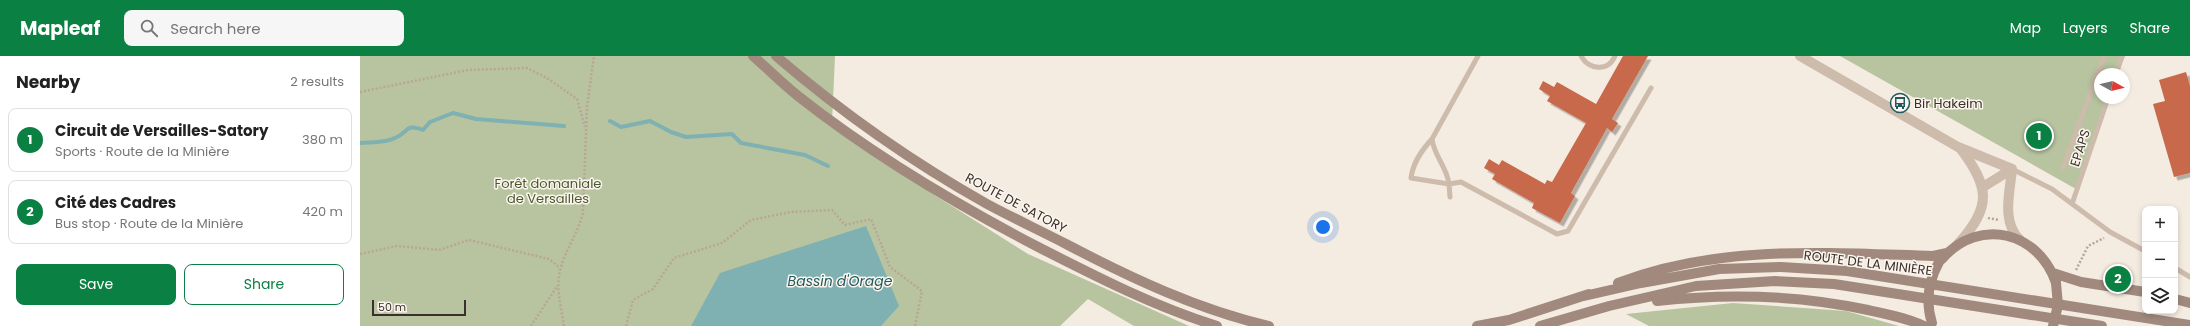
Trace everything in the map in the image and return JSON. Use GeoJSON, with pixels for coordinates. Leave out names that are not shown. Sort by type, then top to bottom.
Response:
{"type":"FeatureCollection","features":[{"type":"Feature","properties":{"kind":"main road","name":"ROUTE DE SATORY"},"geometry":{"type":"LineString","coordinates":[[753,56],[798,96],[892,163],[982,218],[1102,280],[1184,316],[1217,326]]}},
{"type":"Feature","properties":{"kind":"main road","name":"ROUTE DE SATORY"},"geometry":{"type":"LineString","coordinates":[[776,56],[808,83],[901,151],[986,203],[1107,265],[1190,301],[1269,326]]}},
{"type":"Feature","properties":{"kind":"main road"},"geometry":{"type":"LineString","coordinates":[[1540,326],[1609,306],[1694,296],[1780,297],[1840,304],[1930,325],[1928,292],[1930,281],[1940,262],[1947,253],[1958,244],[1978,236],[1988,234],[2004,235],[2020,240],[2039,254],[2053,273],[2056,283],[2058,304],[2053,326]]}},
{"type":"Feature","properties":{"kind":"main road"},"geometry":{"type":"LineString","coordinates":[[1477,326],[1509,320],[1584,296],[1641,274],[1736,255],[1785,252],[1934,256],[1947,253]]}},
{"type":"Feature","properties":{"kind":"main road","name":"ROUTE DE LA MINIÈRE"},"geometry":{"type":"LineString","coordinates":[[1584,296],[1642,283],[1719,269],[1781,266],[1847,271],[2078,306],[2190,325]]}},
{"type":"Feature","properties":{"kind":"main road"},"geometry":{"type":"LineString","coordinates":[[2053,273],[2081,282],[2142,292]]}},
{"type":"Feature","properties":{"kind":"main road","name":"ROUTE DE LA MINIÈRE"},"geometry":{"type":"LineString","coordinates":[[1609,306],[1696,286],[1738,282],[1794,282],[1858,288],[2102,326]]}},
{"type":"Feature","properties":{"kind":"main road"},"geometry":{"type":"LineString","coordinates":[[2178,300],[2190,303]]}},
{"type":"Feature","properties":{"kind":"street"},"geometry":{"type":"LineString","coordinates":[[1800,56],[1958,147],[2012,169]]}},
{"type":"Feature","properties":{"kind":"street"},"geometry":{"type":"LineString","coordinates":[[1958,147],[1974,167],[1984,187],[1983,201],[1978,216],[1970,232],[1958,244]]}},
{"type":"Feature","properties":{"kind":"street"},"geometry":{"type":"LineString","coordinates":[[1984,187],[2012,169]]}},
{"type":"Feature","properties":{"kind":"street"},"geometry":{"type":"LineString","coordinates":[[2012,169],[2008,220],[2012,232],[2020,240]]}},
{"type":"Feature","properties":{"kind":"lane"},"geometry":{"type":"LineString","coordinates":[[1478,56],[1432,139],[1422,150],[1412,171],[1411,178],[1449,184],[1461,182],[1557,234],[1568,231],[1651,88]]}},
{"type":"Feature","properties":{"kind":"lane"},"geometry":{"type":"LineString","coordinates":[[1581,56],[1588,65],[1599,68],[1610,64],[1615,56]]}},
{"type":"Feature","properties":{"kind":"lane"},"geometry":{"type":"LineString","coordinates":[[2063,168],[2104,56]]}},
{"type":"Feature","properties":{"kind":"lane"},"geometry":{"type":"LineString","coordinates":[[2118,68],[2122,56]]}},
{"type":"Feature","properties":{"kind":"lane","name":"EPAPS"},"geometry":{"type":"LineString","coordinates":[[2072,204],[2106,104]]}},
{"type":"Feature","properties":{"kind":"lane"},"geometry":{"type":"LineString","coordinates":[[1432,139],[1434,151],[1448,173],[1450,197]]}},
{"type":"Feature","properties":{"kind":"lane"},"geometry":{"type":"LineString","coordinates":[[2012,169],[2052,189],[2114,234],[2142,249]]}},
{"type":"Feature","properties":{"kind":"lane"},"geometry":{"type":"LineString","coordinates":[[2178,270],[2190,276]]}},
{"type":"Feature","properties":{"kind":"path"},"geometry":{"type":"LineString","coordinates":[[564,326],[558,284],[560,268],[567,250],[579,228],[583,212],[586,129],[594,56]]}},
{"type":"Feature","properties":{"kind":"path"},"geometry":{"type":"LineString","coordinates":[[360,92],[468,70],[527,68],[547,78],[577,100],[586,129]]}},
{"type":"Feature","properties":{"kind":"path"},"geometry":{"type":"LineString","coordinates":[[626,326],[633,300],[653,289],[674,258],[722,243],[751,220],[791,212],[832,210],[845,225],[871,219],[890,267],[922,291],[915,326]]}},
{"type":"Feature","properties":{"kind":"path"},"geometry":{"type":"LineString","coordinates":[[1984,217],[2003,220]]}},
{"type":"Feature","properties":{"kind":"path"},"geometry":{"type":"LineString","coordinates":[[2075,272],[2088,246],[2114,234]]}},
{"type":"Feature","properties":{"kind":"path"},"geometry":{"type":"LineString","coordinates":[[360,254],[397,246],[439,250],[469,240],[549,259],[560,268]]}},
{"type":"Feature","properties":{"kind":"path"},"geometry":{"type":"LineString","coordinates":[[531,326],[558,284]]}},
{"type":"Feature","properties":{"kind":"green space","name":"Forêt domaniale de Versailles"},"geometry":{"type":"Polygon","coordinates":[[[360,56],[835,56],[832,123],[936,196],[1028,254],[1189,326],[1134,326],[1088,299],[1060,326],[360,326],[360,56]]]}},
{"type":"Feature","properties":{"kind":"green space"},"geometry":{"type":"Polygon","coordinates":[[[1840,56],[2125,56],[2120,68],[2094,68],[2094,104],[2107,104],[2076,189],[1840,56]]]}},
{"type":"Feature","properties":{"kind":"green space"},"geometry":{"type":"Polygon","coordinates":[[[1733,303],[1846,311],[1899,326],[1649,326],[1626,314],[1733,303]]]}},
{"type":"Feature","properties":{"kind":"water","name":"Bassin d'Orage"},"geometry":{"type":"Polygon","coordinates":[[[866,226],[899,306],[881,326],[691,326],[720,273],[866,226]]]}},
{"type":"Feature","properties":{"kind":"building"},"geometry":{"type":"Polygon","coordinates":[[[1623,56],[1648,56],[1612,119],[1618,123],[1612,132],[1607,128],[1571,193],[1575,196],[1560,223],[1532,208],[1534,203],[1492,179],[1495,174],[1484,168],[1489,159],[1499,165],[1502,160],[1545,184],[1547,180],[1552,182],[1586,123],[1547,101],[1550,96],[1539,89],[1543,81],[1554,87],[1557,82],[1596,104],[1623,56]]]}},
{"type":"Feature","properties":{"kind":"building"},"geometry":{"type":"Polygon","coordinates":[[[2186,72],[2190,86],[2190,173],[2174,177],[2153,104],[2165,101],[2159,80],[2186,72]]]}},
{"type":"Feature","properties":{"kind":"waterway"},"geometry":{"type":"LineString","coordinates":[[360,143],[383,142],[391,140],[413,127],[423,130],[430,122],[453,113],[476,119],[564,126]]}},
{"type":"Feature","properties":{"kind":"waterway"},"geometry":{"type":"LineString","coordinates":[[610,121],[621,127],[650,121],[671,132],[686,137],[732,134],[741,143],[805,155],[828,166]]}},
{"type":"Feature","properties":{"kind":"place","name":"Bir Hakeim"},"geometry":{"type":"Point","coordinates":[1900,103]}},
{"type":"Feature","properties":{"kind":"place","name":"Circuit de Versailles-Satory"},"geometry":{"type":"Point","coordinates":[2039,136]}},
{"type":"Feature","properties":{"kind":"place","name":"Cité des Cadres"},"geometry":{"type":"Point","coordinates":[2118,279]}}]}
